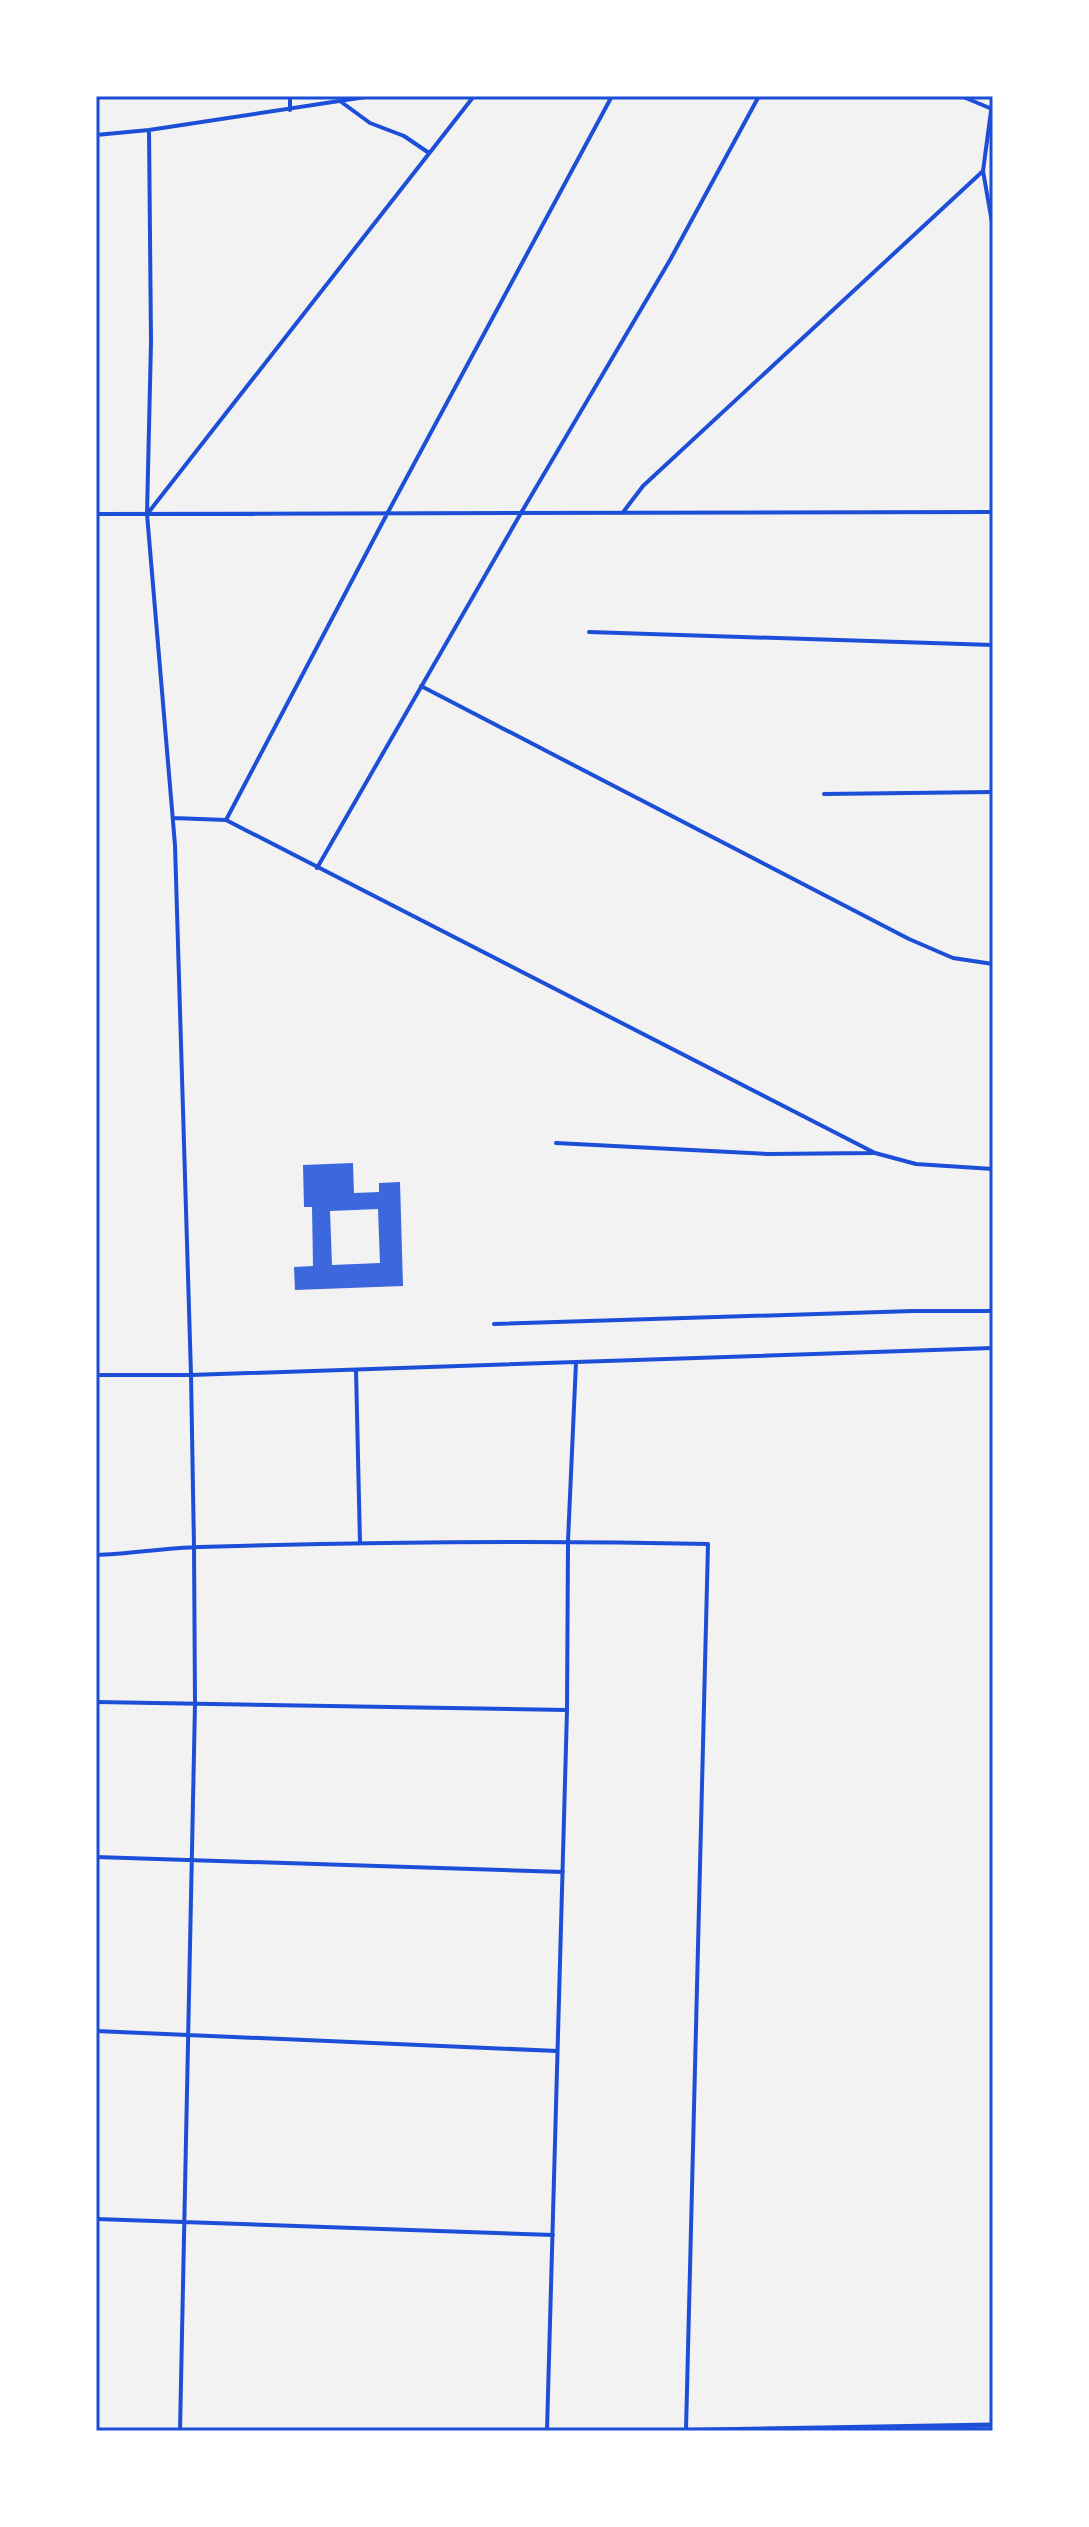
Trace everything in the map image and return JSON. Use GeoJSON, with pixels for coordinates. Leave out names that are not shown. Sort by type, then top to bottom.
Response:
{"type":"FeatureCollection","features":[{"type":"Feature","properties":{"kind":"street"},"geometry":{"type":"LineString","coordinates":[[290,96],[290,110]]}},
{"type":"Feature","properties":{"kind":"street"},"geometry":{"type":"LineString","coordinates":[[96,135],[149,130],[372,96]]}},
{"type":"Feature","properties":{"kind":"street"},"geometry":{"type":"LineString","coordinates":[[147,514],[474,96]]}},
{"type":"Feature","properties":{"kind":"street"},"geometry":{"type":"LineString","coordinates":[[226,820],[612,96]]}},
{"type":"Feature","properties":{"kind":"street"},"geometry":{"type":"LineString","coordinates":[[317,868],[670,260],[759,96]]}},
{"type":"Feature","properties":{"kind":"street"},"geometry":{"type":"LineString","coordinates":[[961,96],[992,109]]}},
{"type":"Feature","properties":{"kind":"street"},"geometry":{"type":"LineString","coordinates":[[993,96],[983,171],[993,228]]}},
{"type":"Feature","properties":{"kind":"street"},"geometry":{"type":"LineString","coordinates":[[340,101],[370,123],[404,136],[429,153]]}},
{"type":"Feature","properties":{"kind":"street"},"geometry":{"type":"LineString","coordinates":[[149,130],[151,341],[147,514],[173,818],[194,1547],[195,1704],[180,2431]]}},
{"type":"Feature","properties":{"kind":"street"},"geometry":{"type":"LineString","coordinates":[[624,511],[643,486],[983,171]]}},
{"type":"Feature","properties":{"kind":"street"},"geometry":{"type":"LineString","coordinates":[[96,514],[993,512]]}},
{"type":"Feature","properties":{"kind":"street"},"geometry":{"type":"LineString","coordinates":[[589,632],[993,645]]}},
{"type":"Feature","properties":{"kind":"street"},"geometry":{"type":"LineString","coordinates":[[421,686],[909,939],[953,958],[993,964]]}},
{"type":"Feature","properties":{"kind":"street"},"geometry":{"type":"LineString","coordinates":[[824,794],[993,792]]}},
{"type":"Feature","properties":{"kind":"street"},"geometry":{"type":"LineString","coordinates":[[173,818],[226,820],[875,1153],[916,1164],[993,1169]]}},
{"type":"Feature","properties":{"kind":"street"},"geometry":{"type":"LineString","coordinates":[[556,1143],[768,1154],[875,1153]]}},
{"type":"Feature","properties":{"kind":"street"},"geometry":{"type":"LineString","coordinates":[[494,1324],[993,1311]]}},
{"type":"Feature","properties":{"kind":"street"},"geometry":{"type":"LineString","coordinates":[[96,1375],[191,1375],[993,1348]]}},
{"type":"Feature","properties":{"kind":"street"},"geometry":{"type":"LineString","coordinates":[[547,2431],[567,1710],[568,1541],[576,1362]]}},
{"type":"Feature","properties":{"kind":"street"},"geometry":{"type":"LineString","coordinates":[[356,1369],[360,1543]]}},
{"type":"Feature","properties":{"kind":"street"},"geometry":{"type":"LineString","coordinates":[[96,1555],[194,1547],[360,1543],[568,1541],[708,1544],[686,2430]]}},
{"type":"Feature","properties":{"kind":"street"},"geometry":{"type":"LineString","coordinates":[[96,1702],[567,1710]]}},
{"type":"Feature","properties":{"kind":"street"},"geometry":{"type":"LineString","coordinates":[[96,1857],[563,1872]]}},
{"type":"Feature","properties":{"kind":"street"},"geometry":{"type":"LineString","coordinates":[[96,2031],[558,2051]]}},
{"type":"Feature","properties":{"kind":"street"},"geometry":{"type":"LineString","coordinates":[[96,2219],[553,2235]]}},
{"type":"Feature","properties":{"kind":"street"},"geometry":{"type":"LineString","coordinates":[[652,2431],[993,2425]]}},
{"type":"Feature","properties":{"kind":"building"},"geometry":{"type":"Polygon","coordinates":[[[353,1163],[354,1193],[379,1192],[379,1183],[400,1182],[403,1286],[295,1290],[294,1267],[313,1266],[312,1207],[304,1207],[303,1165],[353,1163]],[[378,1209],[330,1211],[332,1265],[380,1263],[378,1209]]]}}]}
